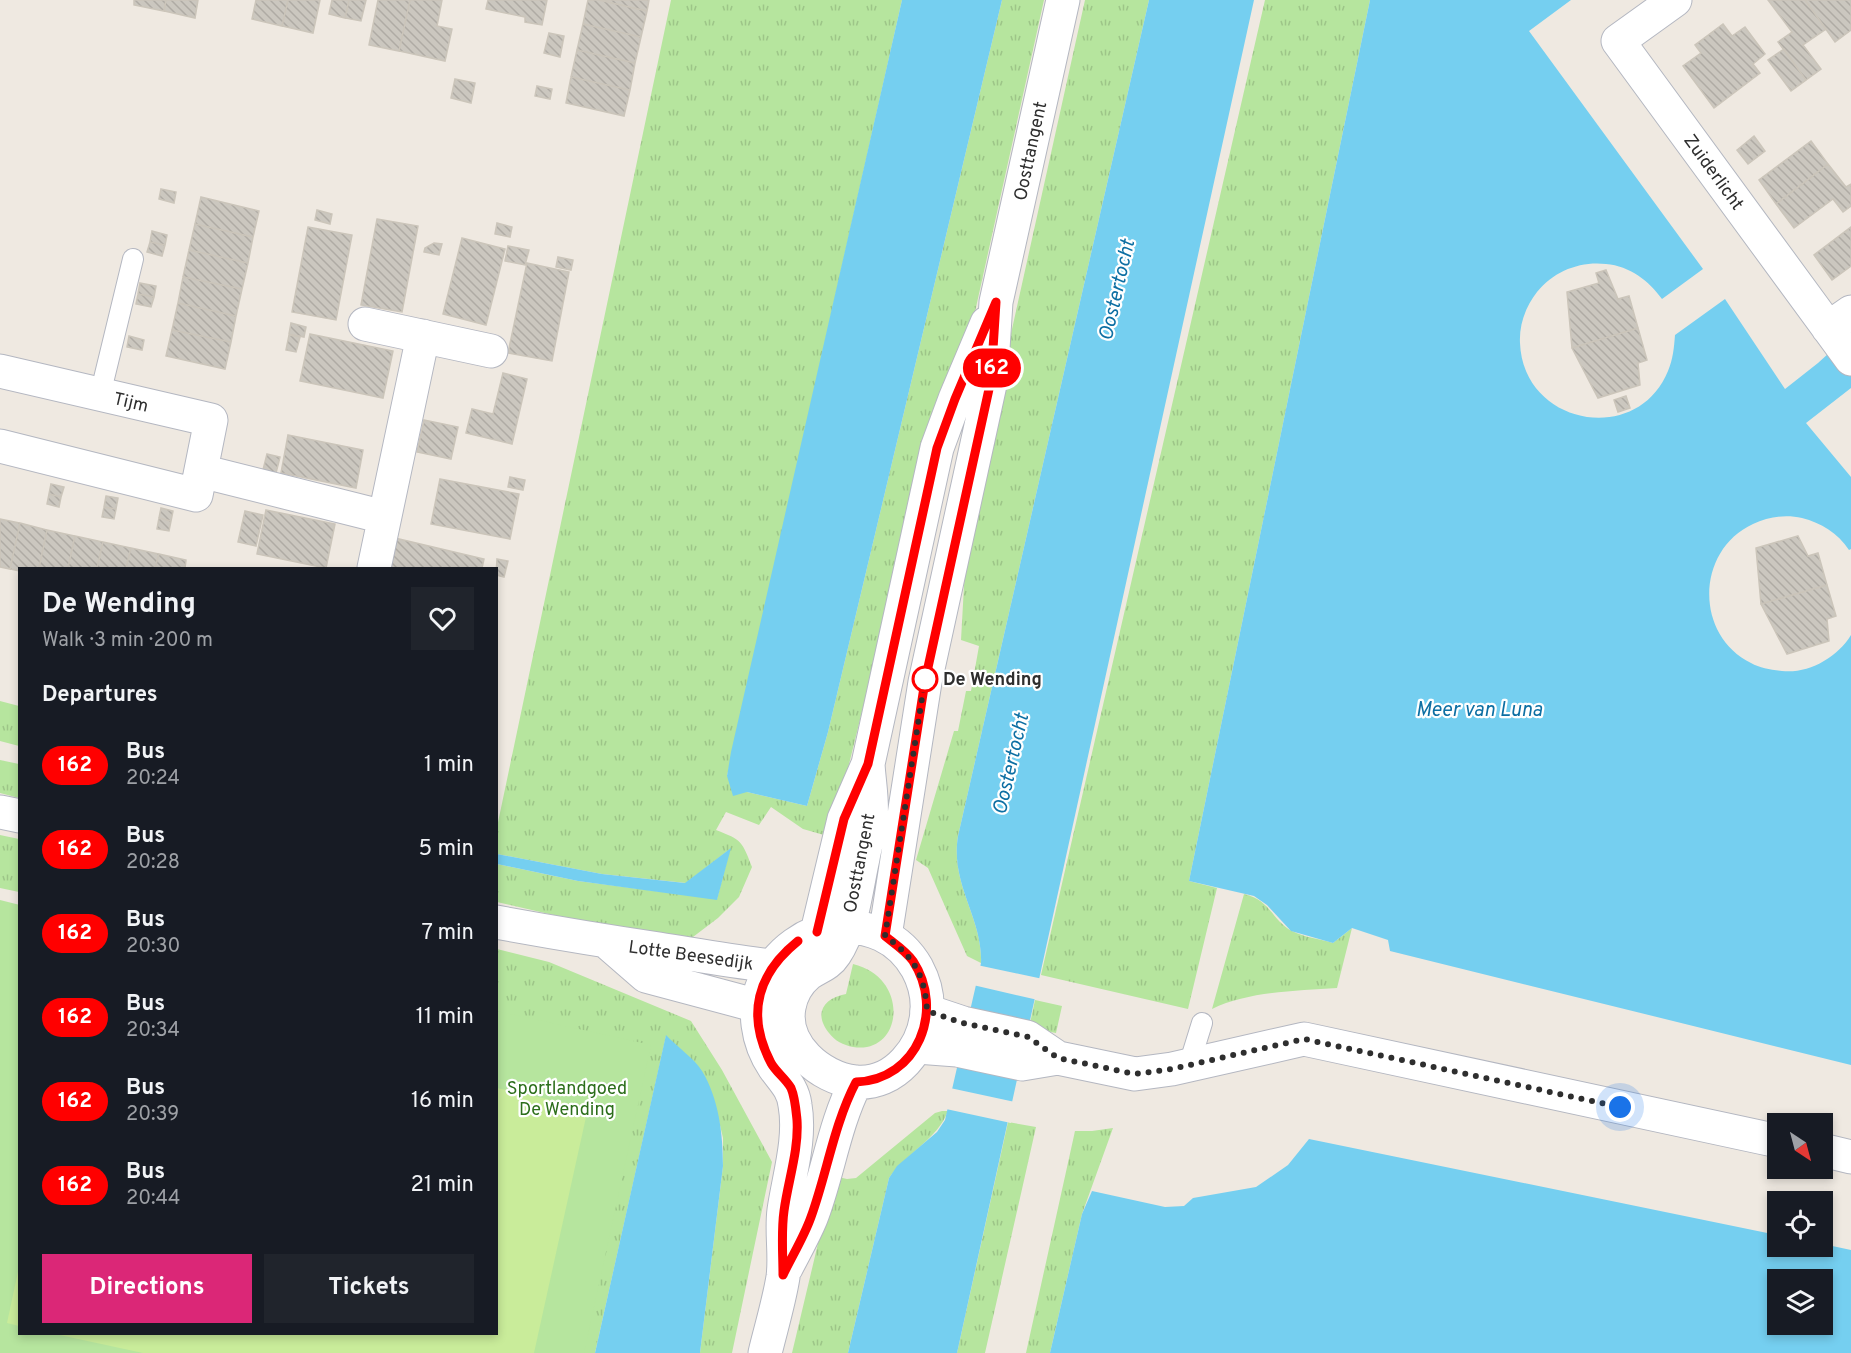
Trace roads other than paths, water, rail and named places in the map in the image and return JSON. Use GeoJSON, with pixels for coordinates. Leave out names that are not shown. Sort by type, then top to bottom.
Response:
{"type":"FeatureCollection","features":[{"type":"Feature","properties":{"kind":"street","name":"Oosttangent"},"geometry":{"type":"LineString","coordinates":[[885,936],[925,681],[991,380],[996,302],[1063,0]]}},
{"type":"Feature","properties":{"kind":"street","name":"Zuiderlicht"},"geometry":{"type":"LineString","coordinates":[[1674,0],[1618,41],[1841,334]]}},
{"type":"Feature","properties":{"kind":"street","name":"Oosttangent"},"geometry":{"type":"LineString","coordinates":[[832,929],[844,819],[868,764],[937,448],[996,302]]}},
{"type":"Feature","properties":{"kind":"street"},"geometry":{"type":"LineString","coordinates":[[365,324],[491,351]]}},
{"type":"Feature","properties":{"kind":"street"},"geometry":{"type":"LineString","coordinates":[[374,567],[423,336]]}},
{"type":"Feature","properties":{"kind":"street","name":"Tijm"},"geometry":{"type":"LineString","coordinates":[[0,371],[211,420],[196,495],[0,446]]}},
{"type":"Feature","properties":{"kind":"street"},"geometry":{"type":"LineString","coordinates":[[201,471],[384,517]]}},
{"type":"Feature","properties":{"kind":"street"},"geometry":{"type":"LineString","coordinates":[[0,812],[18,816]]}},
{"type":"Feature","properties":{"kind":"street","name":"Lotte Beesedijk"},"geometry":{"type":"LineString","coordinates":[[498,922],[608,943],[659,949],[730,962],[773,966]]}},
{"type":"Feature","properties":{"kind":"street"},"geometry":{"type":"LineString","coordinates":[[765,1353],[783,1275],[783,1213],[797,1122],[791,1087],[772,1065],[760,1038],[757,1021],[763,983],[773,966],[792,946],[832,929],[861,928],[885,936],[900,947],[916,968],[926,993],[927,1011],[924,1029],[917,1047],[906,1061],[887,1075],[856,1082],[825,1072],[811,1062],[801,1052],[792,1035],[788,1022],[791,998],[798,985],[808,974],[833,958],[840,946],[832,929]]}},
{"type":"Feature","properties":{"kind":"street","name":"Lotte Beesedijk"},"geometry":{"type":"LineString","coordinates":[[608,943],[646,976],[758,1006],[788,1022]]}},
{"type":"Feature","properties":{"kind":"street"},"geometry":{"type":"LineString","coordinates":[[927,1011],[960,1036],[1135,1074],[1189,1065],[1304,1039],[1767,1139]]}},
{"type":"Feature","properties":{"kind":"street"},"geometry":{"type":"LineString","coordinates":[[917,1047],[960,1036]]}},
{"type":"Feature","properties":{"kind":"street"},"geometry":{"type":"LineString","coordinates":[[783,1275],[811,1219],[831,1148],[849,1095],[856,1082]]}},
{"type":"Feature","properties":{"kind":"street"},"geometry":{"type":"LineString","coordinates":[[1833,1153],[1851,1157]]}},
{"type":"Feature","properties":{"kind":"lane"},"geometry":{"type":"LineString","coordinates":[[100,395],[133,259]]}},
{"type":"Feature","properties":{"kind":"lane"},"geometry":{"type":"LineString","coordinates":[[1189,1065],[1202,1023]]}},
{"type":"Feature","properties":{"kind":"water"},"geometry":{"type":"Polygon","coordinates":[[[902,0],[1002,0],[828,732],[807,806],[747,792],[733,796],[727,776],[731,752],[902,0]]]}},
{"type":"Feature","properties":{"kind":"water","name":"Oostertocht"},"geometry":{"type":"Polygon","coordinates":[[[1149,0],[1254,0],[957,1353],[848,1353],[889,1178],[897,1166],[937,1132],[945,1120],[981,963],[977,931],[958,870],[958,836],[1149,0]]]}},
{"type":"Feature","properties":{"kind":"water","name":"Meer van Luna"},"geometry":{"type":"Polygon","coordinates":[[[1370,0],[1571,0],[1529,31],[1703,269],[1662,299],[1638,276],[1615,265],[1596,263],[1577,266],[1551,278],[1533,297],[1527,309],[1522,322],[1520,343],[1526,371],[1540,393],[1560,408],[1584,416],[1608,417],[1632,410],[1653,395],[1668,371],[1675,335],[1725,299],[1785,389],[1851,333],[1851,388],[1806,423],[1851,477],[1851,549],[1849,550],[1829,530],[1809,520],[1789,516],[1765,520],[1753,524],[1734,536],[1721,553],[1712,572],[1709,593],[1712,614],[1719,633],[1732,650],[1751,663],[1762,667],[1778,671],[1792,671],[1812,667],[1838,651],[1851,635],[1851,1065],[1390,951],[1388,940],[1352,928],[1333,943],[1291,931],[1267,905],[1254,896],[1189,881],[1370,0]]]}},
{"type":"Feature","properties":{"kind":"water"},"geometry":{"type":"Polygon","coordinates":[[[731,848],[717,900],[578,881],[498,864],[498,854],[602,874],[685,883],[731,848]]]}},
{"type":"Feature","properties":{"kind":"water"},"geometry":{"type":"Polygon","coordinates":[[[666,1035],[702,1071],[716,1105],[721,1129],[723,1166],[700,1353],[595,1353],[666,1035]]]}},
{"type":"Feature","properties":{"kind":"water"},"geometry":{"type":"Polygon","coordinates":[[[1309,1139],[1767,1233],[1767,1257],[1833,1257],[1833,1246],[1851,1250],[1851,1353],[1050,1353],[1082,1214],[1092,1191],[1165,1207],[1184,1206],[1193,1198],[1256,1187],[1288,1165],[1309,1139]]]}},
{"type":"Feature","properties":{"kind":"place","name":"De Wending"},"geometry":{"type":"Point","coordinates":[925,679]}},
{"type":"Feature","properties":{"kind":"park label","name":"Sportlandgoed De Wending"},"geometry":{"type":"Point","coordinates":[567,1098]}}]}
